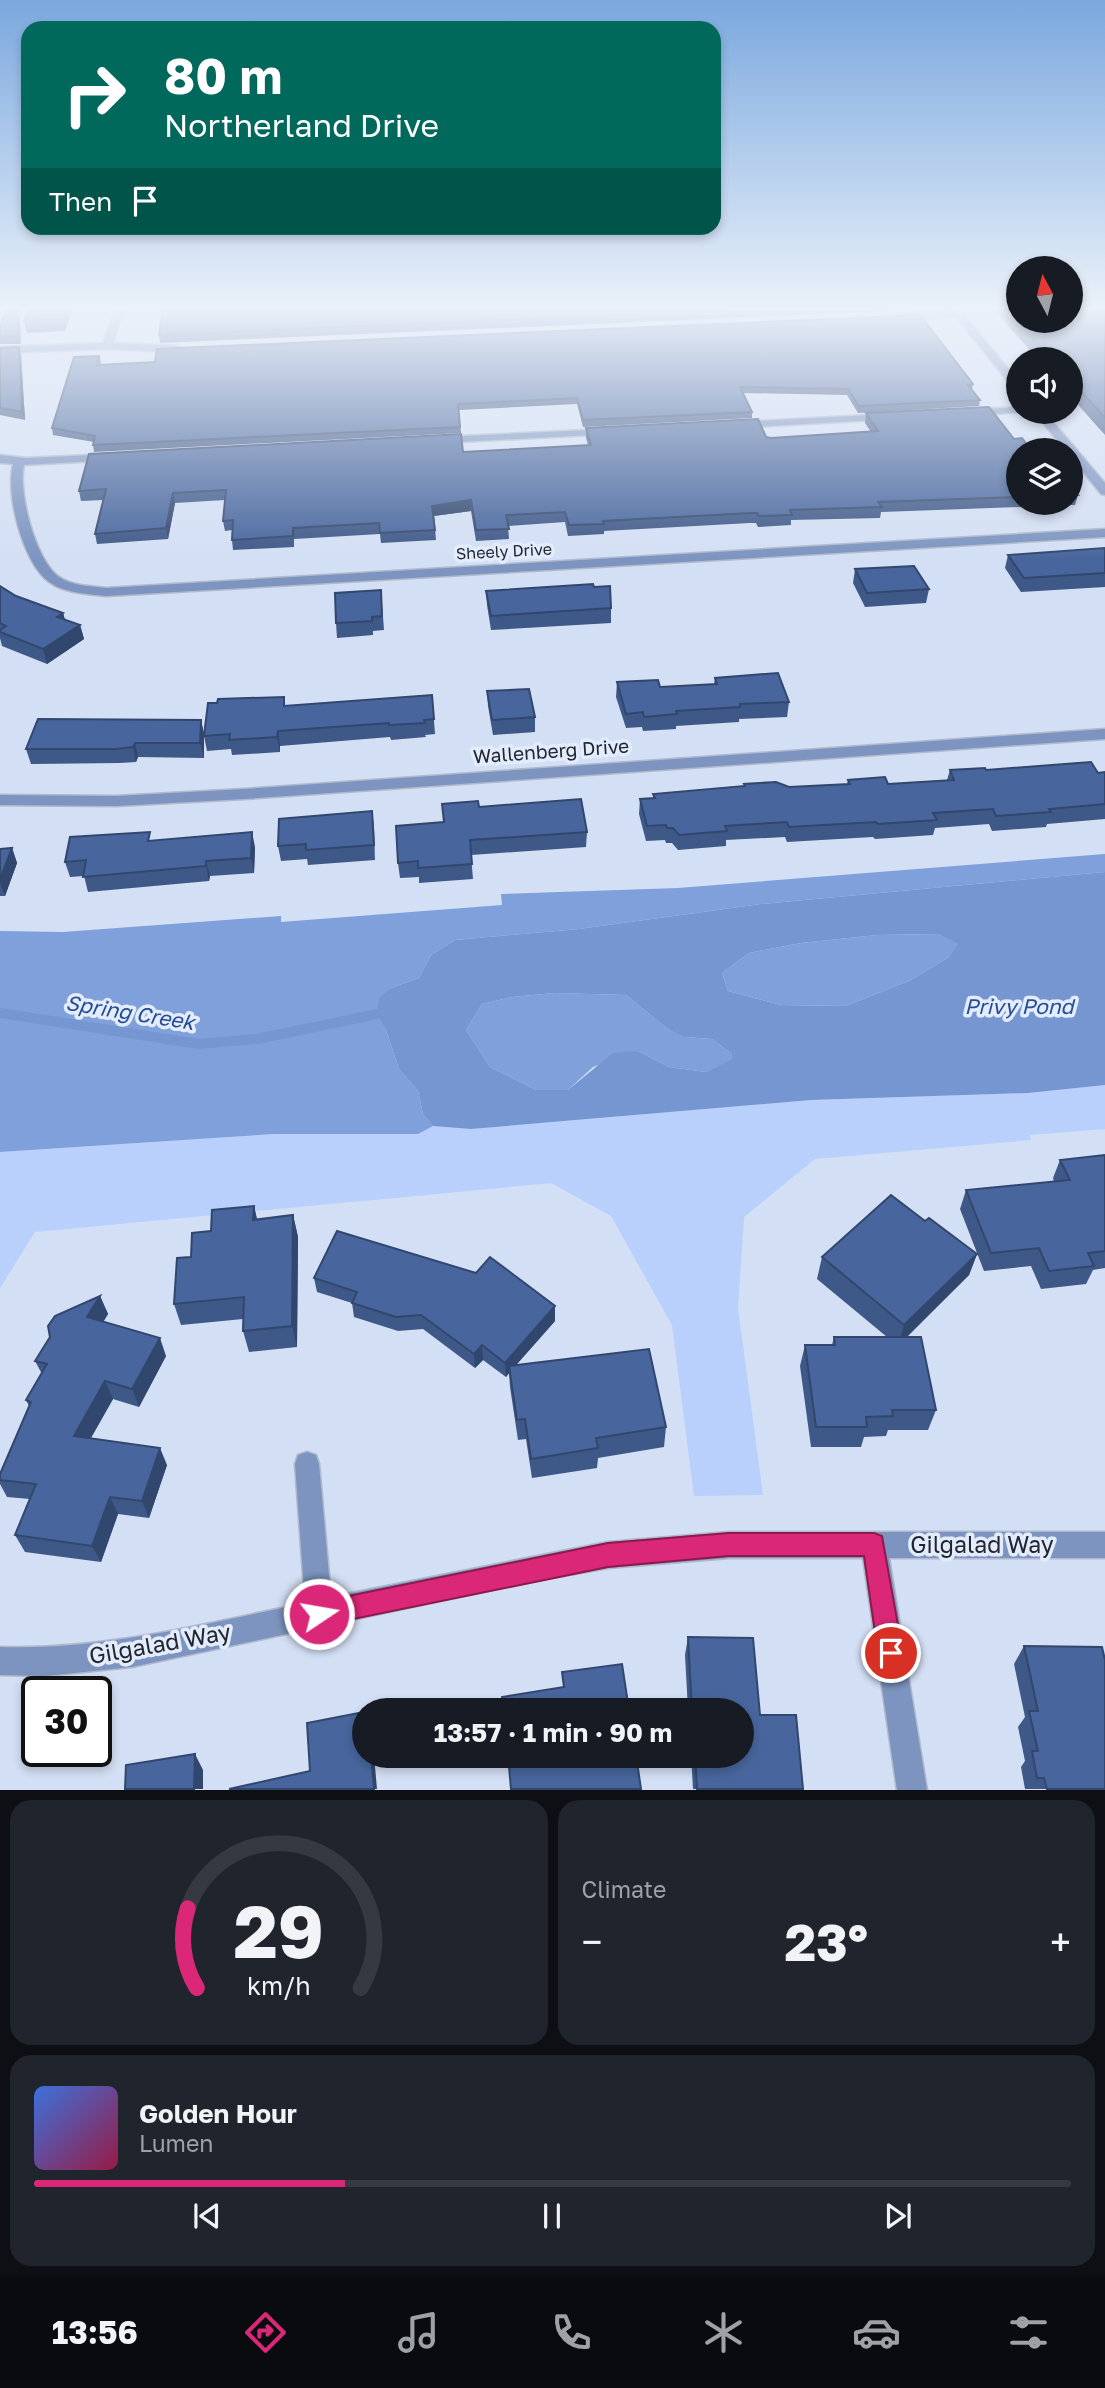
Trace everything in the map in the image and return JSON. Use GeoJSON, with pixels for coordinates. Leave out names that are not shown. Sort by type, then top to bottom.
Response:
{"type":"FeatureCollection","features":[{"type":"Feature","properties":{"kind":"street"},"geometry":{"type":"LineString","coordinates":[[953,414],[1006,411]]}},
{"type":"Feature","properties":{"kind":"street"},"geometry":{"type":"LineString","coordinates":[[717,426],[897,416]]}},
{"type":"Feature","properties":{"kind":"street"},"geometry":{"type":"LineString","coordinates":[[1049,424],[1061,438]]}},
{"type":"Feature","properties":{"kind":"street"},"geometry":{"type":"LineString","coordinates":[[427,441],[621,431]]}},
{"type":"Feature","properties":{"kind":"street"},"geometry":{"type":"LineString","coordinates":[[0,458],[19,461],[122,457]]}},
{"type":"Feature","properties":{"kind":"street","name":"Sheely Drive"},"geometry":{"type":"LineString","coordinates":[[19,461],[15,480],[25,523],[41,568],[52,578],[69,586],[106,592],[1105,533]]}},
{"type":"Feature","properties":{"kind":"street"},"geometry":{"type":"LineString","coordinates":[[1083,464],[1105,491]]}},
{"type":"Feature","properties":{"kind":"street","name":"Wallenberg Drive"},"geometry":{"type":"LineString","coordinates":[[0,800],[116,801],[244,794],[1105,734]]}},
{"type":"Feature","properties":{"kind":"street"},"geometry":{"type":"LineString","coordinates":[[307,1464],[319,1614]]}},
{"type":"Feature","properties":{"kind":"street","name":"Gilgalad Way"},"geometry":{"type":"LineString","coordinates":[[0,1661],[44,1662],[132,1653],[608,1555],[729,1545],[1105,1545]]}},
{"type":"Feature","properties":{"kind":"street"},"geometry":{"type":"LineString","coordinates":[[874,1545],[912,1790]]}},
{"type":"Feature","properties":{"kind":"shaded area"},"geometry":{"type":"Polygon","coordinates":[[[1105,854],[1105,872],[761,904],[579,929],[455,940],[431,955],[419,978],[391,988],[378,1014],[399,1069],[418,1091],[423,1114],[433,1126],[418,1134],[274,1134],[0,1152],[0,931],[63,932],[281,916],[281,922],[502,905],[501,894],[678,888],[1105,854]]]}},
{"type":"Feature","properties":{"kind":"shaded area"},"geometry":{"type":"Polygon","coordinates":[[[938,934],[959,944],[949,957],[911,980],[846,1006],[781,1005],[728,991],[722,973],[749,953],[801,943],[877,935],[938,934]]]}},
{"type":"Feature","properties":{"kind":"shaded area"},"geometry":{"type":"Polygon","coordinates":[[[554,993],[626,995],[669,1030],[685,1037],[712,1039],[732,1054],[731,1061],[706,1072],[669,1067],[638,1051],[593,1067],[568,1090],[536,1090],[490,1067],[466,1030],[482,1004],[512,997],[554,993]]]}},
{"type":"Feature","properties":{"kind":"shaded area"},"geometry":{"type":"Polygon","coordinates":[[[1105,1085],[1105,1129],[1030,1135],[1031,1140],[815,1159],[744,1217],[738,1308],[763,1495],[694,1496],[672,1325],[611,1216],[551,1183],[35,1232],[0,1288],[0,1152],[274,1134],[417,1134],[433,1126],[471,1129],[811,1100],[1028,1093],[1105,1085]]]}},
{"type":"Feature","properties":{"kind":"water","name":"Privy Pond"},"geometry":{"type":"Polygon","coordinates":[[[1105,872],[1105,1085],[1028,1093],[811,1100],[471,1129],[433,1126],[423,1114],[418,1091],[399,1069],[386,1030],[377,1014],[379,998],[391,988],[419,978],[431,955],[455,940],[579,929],[761,904],[1105,872]],[[938,934],[877,935],[801,943],[749,953],[722,973],[728,991],[781,1005],[846,1006],[911,980],[949,957],[958,944],[938,934]],[[554,993],[512,997],[482,1004],[466,1030],[490,1067],[536,1090],[568,1090],[613,1053],[638,1051],[669,1067],[706,1072],[731,1060],[732,1054],[712,1039],[684,1037],[669,1030],[626,995],[554,993]]]}},
{"type":"Feature","properties":{"kind":"building"},"geometry":{"type":"Polygon","coordinates":[[[0,394],[21,394],[22,412],[0,408],[0,394]]]}},
{"type":"Feature","properties":{"kind":"building"},"geometry":{"type":"Polygon","coordinates":[[[63,394],[743,394],[752,412],[583,420],[577,398],[458,404],[460,427],[93,445],[95,436],[52,428],[63,394]]]}},
{"type":"Feature","properties":{"kind":"building"},"geometry":{"type":"Polygon","coordinates":[[[851,394],[975,394],[980,400],[859,406],[851,394]]]}},
{"type":"Feature","properties":{"kind":"building"},"geometry":{"type":"Polygon","coordinates":[[[1083,394],[1105,394],[1105,418],[1083,394]]]}},
{"type":"Feature","properties":{"kind":"building"},"geometry":{"type":"Polygon","coordinates":[[[989,407],[1013,438],[1006,438],[1006,497],[878,502],[882,507],[790,510],[792,515],[759,516],[752,513],[603,521],[604,524],[569,525],[565,512],[506,515],[509,529],[476,530],[471,500],[432,506],[435,530],[380,533],[379,523],[293,528],[293,536],[232,540],[233,520],[223,521],[226,490],[173,493],[166,528],[95,534],[106,489],[79,491],[89,454],[461,434],[463,452],[591,445],[586,428],[758,419],[766,437],[771,438],[878,431],[866,413],[989,407]]]}},
{"type":"Feature","properties":{"kind":"building"},"geometry":{"type":"Polygon","coordinates":[[[1105,548],[1105,573],[1024,578],[1008,555],[1105,548]]]}},
{"type":"Feature","properties":{"kind":"building"},"geometry":{"type":"Polygon","coordinates":[[[914,566],[929,589],[867,593],[855,569],[914,566]]]}},
{"type":"Feature","properties":{"kind":"building"},"geometry":{"type":"Polygon","coordinates":[[[593,584],[594,587],[610,586],[611,608],[491,616],[486,591],[593,584]]]}},
{"type":"Feature","properties":{"kind":"building"},"geometry":{"type":"Polygon","coordinates":[[[0,586],[16,596],[63,613],[57,617],[80,625],[43,649],[0,632],[6,626],[0,623],[0,586]]]}},
{"type":"Feature","properties":{"kind":"building"},"geometry":{"type":"Polygon","coordinates":[[[381,590],[382,616],[372,617],[372,621],[336,623],[335,593],[381,590]]]}},
{"type":"Feature","properties":{"kind":"building"},"geometry":{"type":"Polygon","coordinates":[[[778,673],[789,702],[740,704],[740,707],[676,711],[677,714],[644,717],[643,712],[626,714],[617,682],[658,680],[660,687],[717,684],[715,678],[778,673]]]}},
{"type":"Feature","properties":{"kind":"building"},"geometry":{"type":"Polygon","coordinates":[[[529,689],[535,717],[492,720],[487,691],[529,689]]]}},
{"type":"Feature","properties":{"kind":"building"},"geometry":{"type":"Polygon","coordinates":[[[432,695],[434,719],[424,720],[425,723],[278,731],[277,737],[229,740],[230,734],[204,736],[208,703],[217,703],[218,699],[284,697],[284,706],[432,695]]]}},
{"type":"Feature","properties":{"kind":"building"},"geometry":{"type":"Polygon","coordinates":[[[38,719],[201,720],[200,743],[135,743],[133,747],[116,749],[26,749],[38,719]]]}},
{"type":"Feature","properties":{"kind":"building"},"geometry":{"type":"Polygon","coordinates":[[[1091,762],[1098,773],[1105,772],[1105,804],[1049,809],[1051,812],[996,816],[993,809],[933,813],[937,820],[789,827],[787,822],[725,826],[727,831],[679,835],[666,825],[647,826],[640,799],[655,798],[653,794],[776,782],[789,787],[850,784],[848,780],[885,777],[888,784],[954,780],[950,770],[1091,762]]]}},
{"type":"Feature","properties":{"kind":"building"},"geometry":{"type":"Polygon","coordinates":[[[581,799],[587,832],[470,840],[472,864],[418,868],[418,861],[398,863],[396,826],[444,822],[442,804],[478,801],[479,807],[581,799]]]}},
{"type":"Feature","properties":{"kind":"building"},"geometry":{"type":"Polygon","coordinates":[[[372,811],[374,845],[306,850],[306,844],[278,846],[279,819],[372,811]]]}},
{"type":"Feature","properties":{"kind":"building"},"geometry":{"type":"Polygon","coordinates":[[[150,832],[148,841],[252,832],[251,858],[206,861],[206,866],[83,877],[86,860],[65,862],[70,837],[150,832]]]}},
{"type":"Feature","properties":{"kind":"building"},"geometry":{"type":"Polygon","coordinates":[[[12,848],[0,879],[0,849],[12,848]]]}},
{"type":"Feature","properties":{"kind":"building"},"geometry":{"type":"Polygon","coordinates":[[[1105,1155],[1105,1251],[1088,1253],[1094,1266],[1049,1271],[1039,1248],[991,1253],[966,1190],[1070,1180],[1060,1160],[1105,1155]]]}},
{"type":"Feature","properties":{"kind":"building"},"geometry":{"type":"Polygon","coordinates":[[[891,1195],[925,1221],[929,1218],[977,1254],[904,1325],[822,1257],[891,1195]]]}},
{"type":"Feature","properties":{"kind":"building"},"geometry":{"type":"Polygon","coordinates":[[[254,1206],[253,1220],[293,1215],[292,1326],[243,1331],[244,1297],[174,1304],[177,1258],[191,1257],[192,1233],[211,1231],[212,1210],[254,1206]]]}},
{"type":"Feature","properties":{"kind":"building"},"geometry":{"type":"Polygon","coordinates":[[[337,1231],[476,1273],[490,1257],[555,1306],[505,1363],[482,1345],[474,1354],[421,1315],[396,1317],[352,1303],[357,1292],[314,1278],[337,1231]]]}},
{"type":"Feature","properties":{"kind":"building"},"geometry":{"type":"Polygon","coordinates":[[[100,1296],[87,1317],[160,1338],[132,1389],[105,1381],[74,1436],[160,1448],[142,1501],[110,1497],[92,1546],[15,1535],[36,1484],[0,1480],[0,1474],[31,1402],[26,1400],[47,1364],[35,1361],[50,1337],[48,1326],[55,1316],[100,1296]]]}},
{"type":"Feature","properties":{"kind":"building"},"geometry":{"type":"Polygon","coordinates":[[[834,1337],[921,1337],[936,1410],[892,1410],[893,1416],[866,1417],[867,1427],[816,1427],[805,1345],[835,1345],[834,1337]]]}},
{"type":"Feature","properties":{"kind":"building"},"geometry":{"type":"Polygon","coordinates":[[[649,1349],[666,1427],[596,1438],[598,1448],[531,1459],[525,1419],[517,1420],[509,1366],[649,1349]]]}},
{"type":"Feature","properties":{"kind":"building"},"geometry":{"type":"Polygon","coordinates":[[[688,1637],[753,1638],[760,1715],[796,1715],[803,1789],[697,1789],[696,1768],[754,1768],[754,1698],[691,1698],[688,1637]]]}},
{"type":"Feature","properties":{"kind":"building"},"geometry":{"type":"Polygon","coordinates":[[[1024,1646],[1102,1647],[1105,1660],[1105,1789],[1047,1789],[1044,1778],[1037,1778],[1032,1751],[1038,1751],[1029,1711],[1038,1711],[1024,1646]]]}},
{"type":"Feature","properties":{"kind":"building"},"geometry":{"type":"Polygon","coordinates":[[[622,1664],[627,1698],[502,1698],[564,1687],[562,1672],[622,1664]]]}},
{"type":"Feature","properties":{"kind":"building"},"geometry":{"type":"Polygon","coordinates":[[[352,1714],[352,1768],[372,1768],[374,1789],[229,1789],[310,1771],[307,1723],[352,1714]]]}},
{"type":"Feature","properties":{"kind":"building"},"geometry":{"type":"Polygon","coordinates":[[[195,1754],[194,1789],[125,1789],[126,1765],[195,1754]]]}},
{"type":"Feature","properties":{"kind":"building"},"geometry":{"type":"Polygon","coordinates":[[[509,1768],[638,1768],[641,1789],[511,1789],[509,1768]]]}},
{"type":"Feature","properties":{"kind":"waterway","name":"Spring Creek"},"geometry":{"type":"LineString","coordinates":[[0,1013],[199,1044],[257,1039],[377,1014]]}},
{"type":"Feature","properties":{"kind":"route"},"geometry":{"type":"LineString","coordinates":[[319,1614],[608,1555],[729,1545],[874,1545],[891,1653]]}}]}
